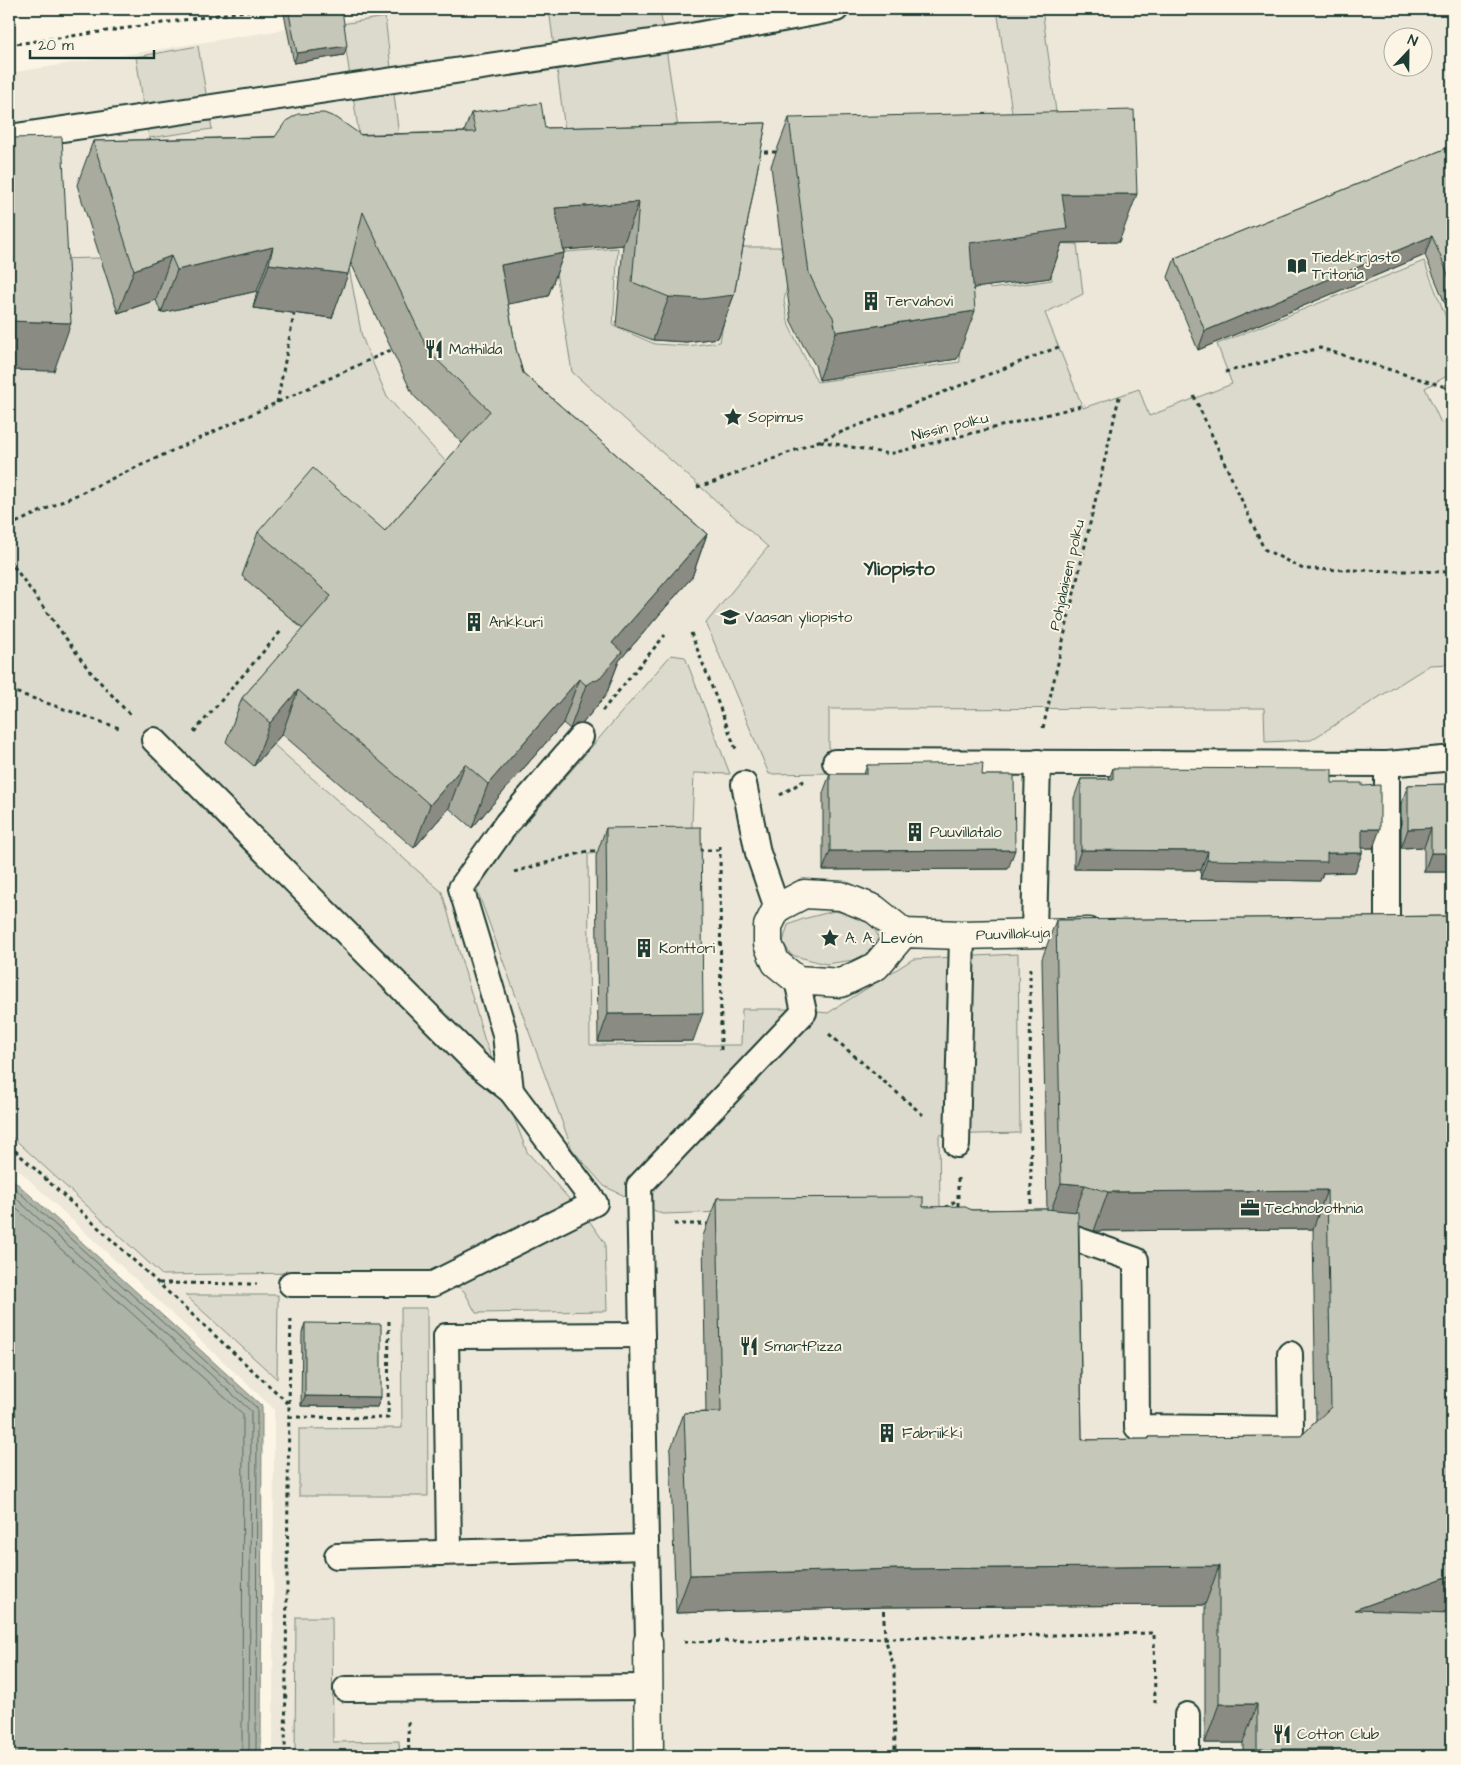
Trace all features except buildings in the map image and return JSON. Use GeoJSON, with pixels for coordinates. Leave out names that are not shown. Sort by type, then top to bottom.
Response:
{"type":"FeatureCollection","features":[{"type":"Feature","properties":{"kind":"street"},"geometry":{"type":"LineString","coordinates":[[804,894],[840,896],[874,910],[904,933],[876,966],[841,984],[797,980],[776,963],[768,944],[768,926],[777,908],[804,894]]}},
{"type":"Feature","properties":{"kind":"street"},"geometry":{"type":"LineString","coordinates":[[1358,928],[1415,928]]}},
{"type":"Feature","properties":{"kind":"street","name":"Puuvillakuja"},"geometry":{"type":"LineString","coordinates":[[904,933],[962,935],[1112,931]]}},
{"type":"Feature","properties":{"kind":"street"},"geometry":{"type":"LineString","coordinates":[[648,1642],[649,1756]]}},
{"type":"Feature","properties":{"kind":"lane"},"geometry":{"type":"LineString","coordinates":[[9,137],[691,36],[836,9]]}},
{"type":"Feature","properties":{"kind":"lane"},"geometry":{"type":"LineString","coordinates":[[511,1091],[505,1034],[461,888],[507,823],[581,737]]}},
{"type":"Feature","properties":{"kind":"lane"},"geometry":{"type":"LineString","coordinates":[[154,740],[478,1065],[511,1091],[595,1203],[433,1284],[291,1284]]}},
{"type":"Feature","properties":{"kind":"lane"},"geometry":{"type":"LineString","coordinates":[[835,762],[1388,764],[1443,759]]}},
{"type":"Feature","properties":{"kind":"lane"},"geometry":{"type":"LineString","coordinates":[[1034,932],[1038,762]]}},
{"type":"Feature","properties":{"kind":"lane"},"geometry":{"type":"LineString","coordinates":[[1387,928],[1388,764]]}},
{"type":"Feature","properties":{"kind":"lane"},"geometry":{"type":"LineString","coordinates":[[744,784],[758,853],[777,908]]}},
{"type":"Feature","properties":{"kind":"lane"},"geometry":{"type":"LineString","coordinates":[[957,1145],[962,935]]}},
{"type":"Feature","properties":{"kind":"lane"},"geometry":{"type":"LineString","coordinates":[[648,1642],[639,1186],[804,1012],[797,980]]}},
{"type":"Feature","properties":{"kind":"lane"},"geometry":{"type":"LineString","coordinates":[[1028,1234],[1070,1237],[1136,1260],[1137,1427],[1291,1429],[1290,1354]]}},
{"type":"Feature","properties":{"kind":"lane"},"geometry":{"type":"LineString","coordinates":[[448,1552],[446,1336],[642,1334]]}},
{"type":"Feature","properties":{"kind":"lane"},"geometry":{"type":"LineString","coordinates":[[337,1556],[646,1547]]}},
{"type":"Feature","properties":{"kind":"lane"},"geometry":{"type":"LineString","coordinates":[[346,1689],[648,1686]]}},
{"type":"Feature","properties":{"kind":"lane"},"geometry":{"type":"LineString","coordinates":[[1187,1715],[1187,1756]]}},
{"type":"Feature","properties":{"kind":"path"},"geometry":{"type":"LineString","coordinates":[[9,45],[260,9]]}},
{"type":"Feature","properties":{"kind":"path"},"geometry":{"type":"LineString","coordinates":[[756,152],[785,152]]}},
{"type":"Feature","properties":{"kind":"path"},"geometry":{"type":"LineString","coordinates":[[277,403],[294,314]]}},
{"type":"Feature","properties":{"kind":"path","name":"Nissin polku"},"geometry":{"type":"LineString","coordinates":[[697,487],[820,441],[1061,346]]}},
{"type":"Feature","properties":{"kind":"path"},"geometry":{"type":"LineString","coordinates":[[1225,372],[1320,348],[1452,389]]}},
{"type":"Feature","properties":{"kind":"path"},"geometry":{"type":"LineString","coordinates":[[9,526],[391,350]]}},
{"type":"Feature","properties":{"kind":"path","name":"Pohjalaisen polku"},"geometry":{"type":"LineString","coordinates":[[1038,762],[1040,741],[1120,393]]}},
{"type":"Feature","properties":{"kind":"path"},"geometry":{"type":"LineString","coordinates":[[1194,396],[1264,549],[1303,569],[1452,572]]}},
{"type":"Feature","properties":{"kind":"path","name":"Nissin polku"},"geometry":{"type":"LineString","coordinates":[[820,441],[889,454],[1085,405]]}},
{"type":"Feature","properties":{"kind":"path"},"geometry":{"type":"LineString","coordinates":[[9,560],[89,670],[154,740]]}},
{"type":"Feature","properties":{"kind":"path"},"geometry":{"type":"LineString","coordinates":[[172,758],[282,630]]}},
{"type":"Feature","properties":{"kind":"path"},"geometry":{"type":"LineString","coordinates":[[691,632],[744,772],[744,784]]}},
{"type":"Feature","properties":{"kind":"path"},"geometry":{"type":"LineString","coordinates":[[581,737],[665,635]]}},
{"type":"Feature","properties":{"kind":"path"},"geometry":{"type":"LineString","coordinates":[[9,690],[154,740]]}},
{"type":"Feature","properties":{"kind":"path"},"geometry":{"type":"LineString","coordinates":[[750,814],[835,762]]}},
{"type":"Feature","properties":{"kind":"path"},"geometry":{"type":"LineString","coordinates":[[721,841],[722,1031]]}},
{"type":"Feature","properties":{"kind":"path"},"geometry":{"type":"LineString","coordinates":[[692,850],[758,853]]}},
{"type":"Feature","properties":{"kind":"path"},"geometry":{"type":"LineString","coordinates":[[461,888],[588,851],[607,851]]}},
{"type":"Feature","properties":{"kind":"path"},"geometry":{"type":"LineString","coordinates":[[1028,1234],[1030,964],[1034,932]]}},
{"type":"Feature","properties":{"kind":"path"},"geometry":{"type":"LineString","coordinates":[[804,1012],[957,1145],[958,1217]]}},
{"type":"Feature","properties":{"kind":"path"},"geometry":{"type":"LineString","coordinates":[[9,1145],[289,1404]]}},
{"type":"Feature","properties":{"kind":"path"},"geometry":{"type":"LineString","coordinates":[[938,1213],[958,1199]]}},
{"type":"Feature","properties":{"kind":"path"},"geometry":{"type":"LineString","coordinates":[[640,1224],[718,1224]]}},
{"type":"Feature","properties":{"kind":"path"},"geometry":{"type":"LineString","coordinates":[[158,1283],[291,1284],[284,1756]]}},
{"type":"Feature","properties":{"kind":"path"},"geometry":{"type":"LineString","coordinates":[[289,1417],[388,1418],[389,1284]]}},
{"type":"Feature","properties":{"kind":"path"},"geometry":{"type":"LineString","coordinates":[[883,1601],[885,1638],[894,1667],[895,1756]]}},
{"type":"Feature","properties":{"kind":"path"},"geometry":{"type":"LineString","coordinates":[[648,1642],[1154,1632],[1154,1706]]}},
{"type":"Feature","properties":{"kind":"shaded area","name":"Vaasan yliopisto"},"geometry":{"type":"Polygon","coordinates":[[[413,9],[1452,9],[1452,1756],[273,1756],[274,1409],[9,1161],[9,73],[413,9]]]}},
{"type":"Feature","properties":{"kind":"shaded area"},"geometry":{"type":"Polygon","coordinates":[[[549,9],[660,9],[678,128],[566,138],[549,9]]]}},
{"type":"Feature","properties":{"kind":"shaded area"},"geometry":{"type":"Polygon","coordinates":[[[997,9],[1042,9],[1059,134],[1016,140],[997,9]]]}},
{"type":"Feature","properties":{"kind":"shaded area"},"geometry":{"type":"Polygon","coordinates":[[[385,17],[401,154],[363,161],[342,24],[385,17]]]}},
{"type":"Feature","properties":{"kind":"shaded area"},"geometry":{"type":"Polygon","coordinates":[[[198,46],[212,129],[149,138],[136,57],[198,46]]]}},
{"type":"Feature","properties":{"kind":"shaded area"},"geometry":{"type":"Polygon","coordinates":[[[1047,243],[1077,244],[1083,294],[1045,313],[1083,408],[1139,389],[1149,416],[1232,384],[1217,344],[1424,261],[1452,333],[1452,373],[1425,388],[1441,423],[1452,419],[1452,664],[1430,665],[1311,740],[1265,742],[1264,708],[829,709],[829,773],[769,774],[706,623],[768,547],[572,372],[553,253],[618,248],[613,326],[655,344],[686,346],[720,342],[736,247],[795,247],[784,301],[789,326],[817,382],[960,362],[950,248],[980,244],[990,289],[1052,280],[1047,243]]]}},
{"type":"Feature","properties":{"kind":"shaded area"},"geometry":{"type":"Polygon","coordinates":[[[266,255],[253,308],[332,318],[347,257],[362,337],[387,397],[457,474],[369,574],[242,576],[315,640],[273,744],[442,892],[484,1038],[527,1152],[590,1222],[605,1243],[607,1311],[476,1313],[464,1291],[434,1271],[162,1275],[9,1134],[9,370],[54,371],[48,259],[101,258],[118,313],[156,300],[162,313],[266,255]]]}},
{"type":"Feature","properties":{"kind":"shaded area"},"geometry":{"type":"Polygon","coordinates":[[[671,655],[685,657],[730,774],[694,773],[691,848],[588,854],[590,1045],[741,1045],[742,1009],[791,1009],[828,1013],[913,959],[1018,954],[1020,1133],[939,1135],[940,1205],[950,1238],[915,1206],[662,1214],[604,1186],[572,1149],[477,890],[512,839],[671,655]]]}},
{"type":"Feature","properties":{"kind":"shaded area"},"geometry":{"type":"Polygon","coordinates":[[[834,911],[854,915],[870,924],[878,936],[875,947],[861,959],[826,964],[791,955],[783,942],[788,925],[834,911]]]}},
{"type":"Feature","properties":{"kind":"shaded area"},"geometry":{"type":"Polygon","coordinates":[[[185,1295],[278,1295],[277,1379],[185,1295]]]}},
{"type":"Feature","properties":{"kind":"shaded area"},"geometry":{"type":"Polygon","coordinates":[[[401,1308],[427,1308],[428,1496],[299,1496],[299,1429],[402,1428],[401,1308]]]}},
{"type":"Feature","properties":{"kind":"shaded area"},"geometry":{"type":"Polygon","coordinates":[[[296,1617],[332,1617],[333,1742],[399,1741],[400,1756],[295,1756],[296,1617]]]}},
{"type":"Feature","properties":{"kind":"water"},"geometry":{"type":"Polygon","coordinates":[[[9,1176],[262,1406],[261,1756],[9,1756],[9,1176]]]}},
{"type":"Feature","properties":{"kind":"place","name":"Tiedekirjasto Tritonia"},"geometry":{"type":"Point","coordinates":[1297,266]}},
{"type":"Feature","properties":{"kind":"place","name":"Tervahovi"},"geometry":{"type":"Point","coordinates":[871,301]}},
{"type":"Feature","properties":{"kind":"place","name":"Mathilda"},"geometry":{"type":"Point","coordinates":[434,349]}},
{"type":"Feature","properties":{"kind":"place","name":"Sopimus"},"geometry":{"type":"Point","coordinates":[733,417]}},
{"type":"Feature","properties":{"kind":"place","name":"Vaasan yliopisto"},"geometry":{"type":"Point","coordinates":[730,617]}},
{"type":"Feature","properties":{"kind":"place","name":"Ankkuri"},"geometry":{"type":"Point","coordinates":[474,622]}},
{"type":"Feature","properties":{"kind":"place","name":"Puuvillatalo"},"geometry":{"type":"Point","coordinates":[915,832]}},
{"type":"Feature","properties":{"kind":"place","name":"A. A. Levón"},"geometry":{"type":"Point","coordinates":[830,938]}},
{"type":"Feature","properties":{"kind":"place","name":"Konttori"},"geometry":{"type":"Point","coordinates":[644,948]}},
{"type":"Feature","properties":{"kind":"place","name":"Technobothnia"},"geometry":{"type":"Point","coordinates":[1250,1208]}},
{"type":"Feature","properties":{"kind":"place","name":"SmartPizza"},"geometry":{"type":"Point","coordinates":[749,1346]}},
{"type":"Feature","properties":{"kind":"place","name":"Fabriikki"},"geometry":{"type":"Point","coordinates":[887,1433]}},
{"type":"Feature","properties":{"kind":"place","name":"Cotton Club"},"geometry":{"type":"Point","coordinates":[1282,1734]}},
{"type":"Feature","properties":{"kind":"district","name":"Yliopisto"},"geometry":{"type":"Point","coordinates":[899,569]}}]}
